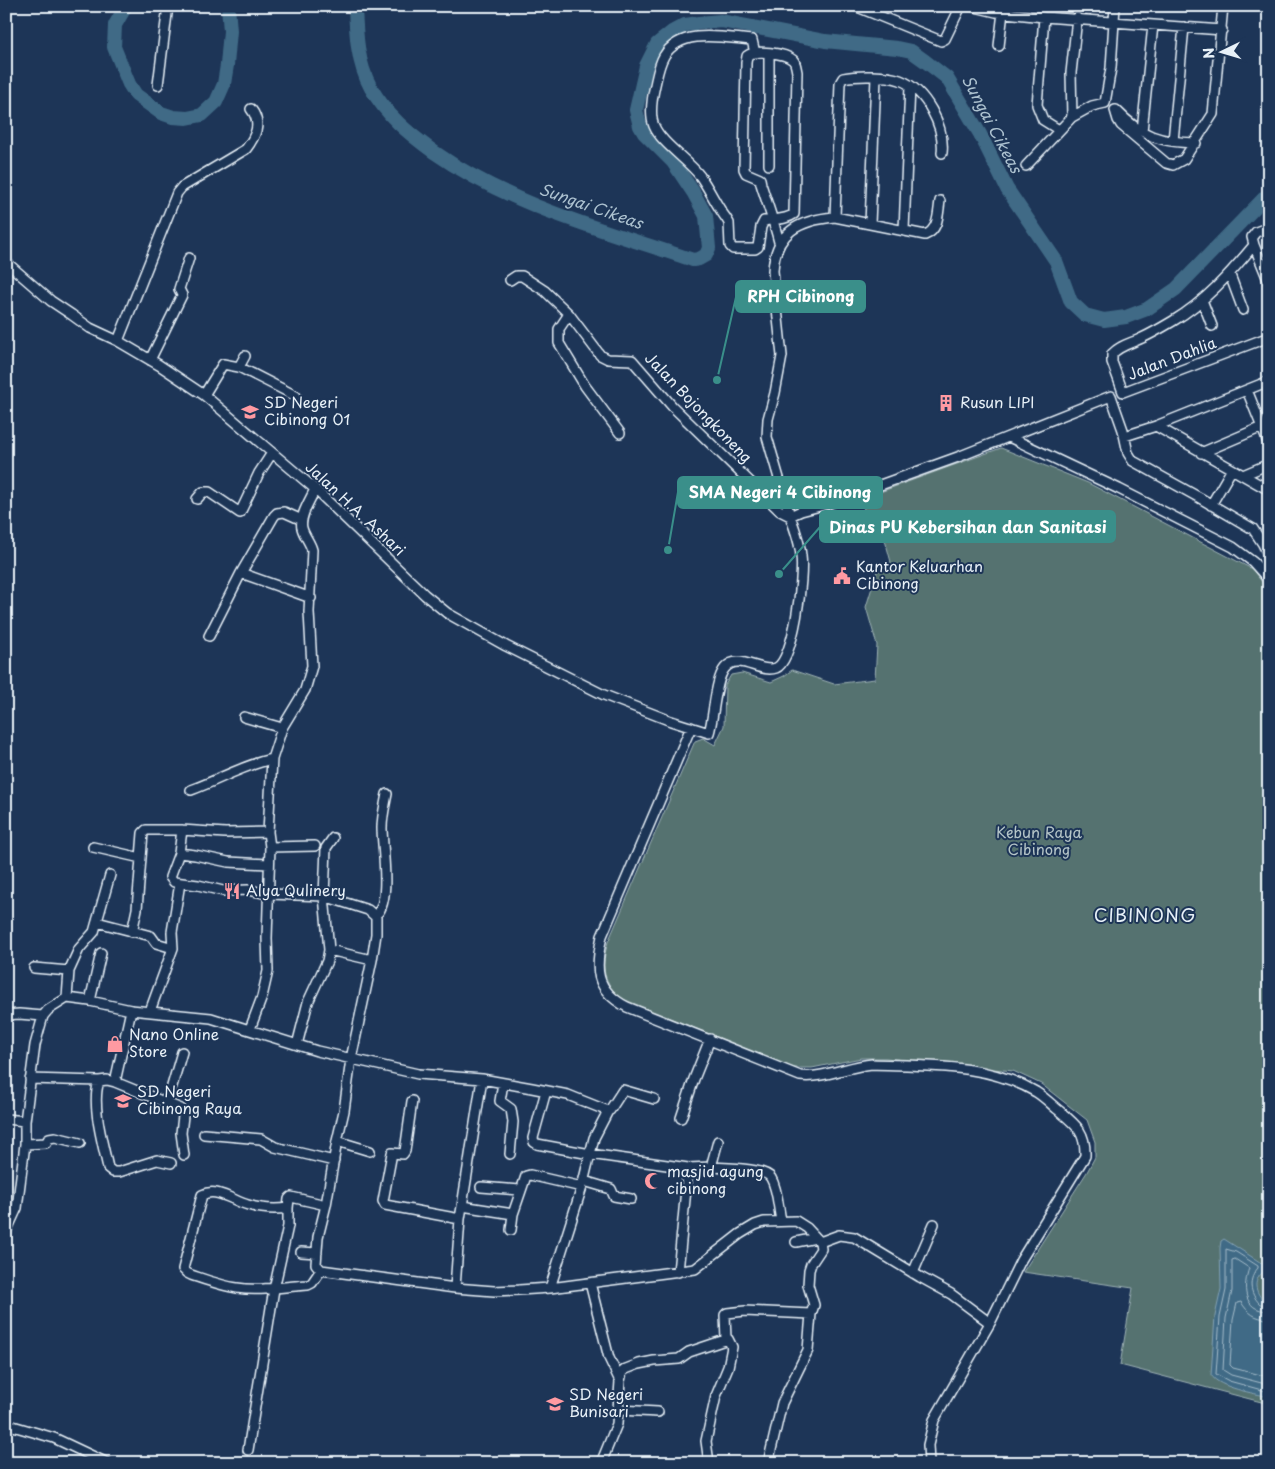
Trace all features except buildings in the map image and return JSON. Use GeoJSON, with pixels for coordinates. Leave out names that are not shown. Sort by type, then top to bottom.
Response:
{"type":"FeatureCollection","features":[{"type":"Feature","properties":{"kind":"street"},"geometry":{"type":"LineString","coordinates":[[158,85],[168,6]]}},
{"type":"Feature","properties":{"kind":"street"},"geometry":{"type":"LineString","coordinates":[[855,6],[941,41],[945,40],[961,6]]}},
{"type":"Feature","properties":{"kind":"street"},"geometry":{"type":"LineString","coordinates":[[971,6],[1044,17],[1222,30]]}},
{"type":"Feature","properties":{"kind":"street"},"geometry":{"type":"LineString","coordinates":[[1105,103],[1111,68],[1116,6]]}},
{"type":"Feature","properties":{"kind":"street"},"geometry":{"type":"LineString","coordinates":[[1115,110],[1122,126],[1169,165],[1184,159],[1214,114],[1223,6]]}},
{"type":"Feature","properties":{"kind":"street"},"geometry":{"type":"LineString","coordinates":[[999,46],[1006,10]]}},
{"type":"Feature","properties":{"kind":"street"},"geometry":{"type":"LineString","coordinates":[[1044,17],[1037,105],[1043,120],[1059,130]]}},
{"type":"Feature","properties":{"kind":"street"},"geometry":{"type":"LineString","coordinates":[[1072,117],[1071,73],[1077,18]]}},
{"type":"Feature","properties":{"kind":"street"},"geometry":{"type":"LineString","coordinates":[[1142,131],[1153,25]]}},
{"type":"Feature","properties":{"kind":"street"},"geometry":{"type":"LineString","coordinates":[[1173,142],[1184,27]]}},
{"type":"Feature","properties":{"kind":"street"},"geometry":{"type":"LineString","coordinates":[[755,53],[753,40],[704,37],[691,38],[671,48],[664,56],[654,90],[652,120],[657,132],[700,176],[729,223],[730,246],[733,249],[755,249],[758,247],[764,221],[772,219],[791,216],[795,211],[797,72],[792,59],[780,54],[751,53],[747,56],[746,63],[744,169],[746,174],[760,179],[772,219],[779,242]]}},
{"type":"Feature","properties":{"kind":"street"},"geometry":{"type":"LineString","coordinates":[[769,53],[769,165]]}},
{"type":"Feature","properties":{"kind":"street"},"geometry":{"type":"LineString","coordinates":[[835,217],[840,80],[845,77],[893,78],[918,92],[931,109],[939,126],[943,137],[942,153]]}},
{"type":"Feature","properties":{"kind":"street"},"geometry":{"type":"LineString","coordinates":[[870,224],[876,77]]}},
{"type":"Feature","properties":{"kind":"street"},"geometry":{"type":"LineString","coordinates":[[904,230],[910,86]]}},
{"type":"Feature","properties":{"kind":"street"},"geometry":{"type":"LineString","coordinates":[[1026,166],[1072,117],[1092,106],[1105,103],[1142,131],[1159,139],[1196,143]]}},
{"type":"Feature","properties":{"kind":"street"},"geometry":{"type":"LineString","coordinates":[[118,341],[177,192],[182,187],[246,149],[253,140],[257,126],[256,116],[251,109]]}},
{"type":"Feature","properties":{"kind":"street"},"geometry":{"type":"LineString","coordinates":[[940,201],[935,227],[929,234],[925,235],[835,217],[798,226],[779,242],[772,271],[782,356],[767,426],[769,444],[790,516],[858,493],[1123,392]]}},
{"type":"Feature","properties":{"kind":"street","name":"Jalan Dahlia"},"geometry":{"type":"LineString","coordinates":[[1269,228],[1253,235],[1254,246],[1230,275],[1202,300],[1174,320],[1114,351],[1112,362],[1123,392],[1269,337]]}},
{"type":"Feature","properties":{"kind":"street"},"geometry":{"type":"LineString","coordinates":[[1254,246],[1266,263],[1269,282]]}},
{"type":"Feature","properties":{"kind":"street"},"geometry":{"type":"LineString","coordinates":[[150,360],[182,294],[179,288],[189,258]]}},
{"type":"Feature","properties":{"kind":"street","name":"Jalan H.A. Ashari"},"geometry":{"type":"LineString","coordinates":[[6,262],[51,301],[90,328],[118,341],[204,395],[315,489],[447,613],[584,686],[646,712],[709,734],[713,720],[718,682],[724,668],[732,663],[739,662],[771,669],[778,667],[783,662],[788,650],[797,613],[802,574],[802,556],[790,516]]}},
{"type":"Feature","properties":{"kind":"street"},"geometry":{"type":"LineString","coordinates":[[1230,275],[1243,310]]}},
{"type":"Feature","properties":{"kind":"street","name":"Jalan Bojongkoneng"},"geometry":{"type":"LineString","coordinates":[[510,280],[518,276],[523,277],[545,292],[570,314],[600,355],[608,359],[632,360],[672,406],[774,506],[790,516]]}},
{"type":"Feature","properties":{"kind":"street"},"geometry":{"type":"LineString","coordinates":[[1202,300],[1212,326]]}},
{"type":"Feature","properties":{"kind":"street"},"geometry":{"type":"LineString","coordinates":[[570,314],[559,330],[559,343],[585,386],[620,433]]}},
{"type":"Feature","properties":{"kind":"street"},"geometry":{"type":"LineString","coordinates":[[239,367],[245,356]]}},
{"type":"Feature","properties":{"kind":"street"},"geometry":{"type":"LineString","coordinates":[[204,395],[224,364],[239,367],[296,396]]}},
{"type":"Feature","properties":{"kind":"street"},"geometry":{"type":"LineString","coordinates":[[1125,436],[1156,426],[1269,381]]}},
{"type":"Feature","properties":{"kind":"street"},"geometry":{"type":"LineString","coordinates":[[1246,390],[1269,445]]}},
{"type":"Feature","properties":{"kind":"street"},"geometry":{"type":"LineString","coordinates":[[1111,396],[1125,436],[1128,453],[1133,461],[1253,529],[1269,556]]}},
{"type":"Feature","properties":{"kind":"street"},"geometry":{"type":"LineString","coordinates":[[1156,426],[1269,490]]}},
{"type":"Feature","properties":{"kind":"street"},"geometry":{"type":"LineString","coordinates":[[1201,453],[1262,427]]}},
{"type":"Feature","properties":{"kind":"street"},"geometry":{"type":"LineString","coordinates":[[1009,436],[1233,548],[1253,562],[1269,580]]}},
{"type":"Feature","properties":{"kind":"street"},"geometry":{"type":"LineString","coordinates":[[197,498],[204,492],[209,492],[240,513],[259,473],[272,453]]}},
{"type":"Feature","properties":{"kind":"street"},"geometry":{"type":"LineString","coordinates":[[1243,475],[1269,464]]}},
{"type":"Feature","properties":{"kind":"street"},"geometry":{"type":"LineString","coordinates":[[1211,505],[1232,469]]}},
{"type":"Feature","properties":{"kind":"street"},"geometry":{"type":"LineString","coordinates":[[250,1029],[266,981],[270,847],[268,832],[272,759],[282,728],[301,698],[312,666],[309,612],[312,550],[302,528],[302,520],[315,489]]}},
{"type":"Feature","properties":{"kind":"street"},"geometry":{"type":"LineString","coordinates":[[209,636],[241,573],[277,513],[284,512],[302,520]]}},
{"type":"Feature","properties":{"kind":"street"},"geometry":{"type":"LineString","coordinates":[[241,573],[311,598]]}},
{"type":"Feature","properties":{"kind":"street"},"geometry":{"type":"LineString","coordinates":[[244,717],[282,728]]}},
{"type":"Feature","properties":{"kind":"street"},"geometry":{"type":"LineString","coordinates":[[691,728],[602,936],[598,967],[604,989],[614,1000],[627,1007],[804,1076],[872,1064],[984,1071],[1024,1086],[1039,1094],[1075,1124],[1082,1134],[1085,1156],[1021,1260],[990,1323],[934,1420],[928,1445],[928,1463]]}},
{"type":"Feature","properties":{"kind":"street"},"geometry":{"type":"LineString","coordinates":[[192,790],[214,782],[244,767],[272,759]]}},
{"type":"Feature","properties":{"kind":"street"},"geometry":{"type":"LineString","coordinates":[[375,915],[379,911],[386,882],[382,830],[387,794]]}},
{"type":"Feature","properties":{"kind":"street"},"geometry":{"type":"LineString","coordinates":[[132,932],[137,909],[143,835],[146,830],[225,833],[268,832]]}},
{"type":"Feature","properties":{"kind":"street"},"geometry":{"type":"LineString","coordinates":[[182,830],[179,853],[170,877],[172,880],[222,891],[248,890],[269,894],[324,896],[368,910],[375,915],[377,923],[372,960],[351,1059],[344,1111],[326,1206],[318,1237],[316,1264],[321,1270],[455,1288],[494,1291],[550,1288],[678,1272],[698,1267],[740,1234],[755,1225],[781,1220],[796,1221],[802,1224],[818,1240],[821,1249],[809,1270],[808,1285],[814,1306],[811,1314],[806,1356],[797,1370],[782,1403],[768,1463]]}},
{"type":"Feature","properties":{"kind":"street"},"geometry":{"type":"LineString","coordinates":[[298,1045],[308,1002],[324,967],[329,950],[324,896],[326,852],[333,838]]}},
{"type":"Feature","properties":{"kind":"street"},"geometry":{"type":"LineString","coordinates":[[270,847],[315,846]]}},
{"type":"Feature","properties":{"kind":"street"},"geometry":{"type":"LineString","coordinates":[[93,847],[142,858]]}},
{"type":"Feature","properties":{"kind":"street"},"geometry":{"type":"LineString","coordinates":[[179,853],[228,862],[269,864]]}},
{"type":"Feature","properties":{"kind":"street"},"geometry":{"type":"LineString","coordinates":[[67,998],[69,971],[75,955],[92,936],[110,875]]}},
{"type":"Feature","properties":{"kind":"street"},"geometry":{"type":"LineString","coordinates":[[150,1011],[173,948],[173,923],[180,883]]}},
{"type":"Feature","properties":{"kind":"street"},"geometry":{"type":"LineString","coordinates":[[97,922],[151,936],[156,943],[173,948]]}},
{"type":"Feature","properties":{"kind":"street"},"geometry":{"type":"LineString","coordinates":[[329,950],[372,960]]}},
{"type":"Feature","properties":{"kind":"street"},"geometry":{"type":"LineString","coordinates":[[90,1001],[101,953]]}},
{"type":"Feature","properties":{"kind":"street"},"geometry":{"type":"LineString","coordinates":[[34,968],[69,971]]}},
{"type":"Feature","properties":{"kind":"street"},"geometry":{"type":"LineString","coordinates":[[6,1232],[17,1208],[25,1144],[25,1121],[32,1058],[44,1016],[48,1010],[67,998],[131,1010],[206,1017],[317,1051],[351,1059],[418,1074],[482,1079],[568,1095],[608,1111]]}},
{"type":"Feature","properties":{"kind":"street"},"geometry":{"type":"LineString","coordinates":[[115,1082],[131,1010]]}},
{"type":"Feature","properties":{"kind":"street"},"geometry":{"type":"LineString","coordinates":[[6,1015],[44,1016]]}},
{"type":"Feature","properties":{"kind":"street"},"geometry":{"type":"LineString","coordinates":[[681,1118],[710,1039]]}},
{"type":"Feature","properties":{"kind":"street"},"geometry":{"type":"LineString","coordinates":[[167,1103],[182,1052]]}},
{"type":"Feature","properties":{"kind":"street"},"geometry":{"type":"LineString","coordinates":[[30,1079],[108,1080],[148,1097],[177,1106],[182,1112],[181,1133],[184,1155]]}},
{"type":"Feature","properties":{"kind":"street"},"geometry":{"type":"LineString","coordinates":[[455,1288],[460,1218],[482,1079]]}},
{"type":"Feature","properties":{"kind":"street"},"geometry":{"type":"LineString","coordinates":[[99,1081],[96,1091],[99,1120],[110,1171],[119,1172],[157,1160],[171,1162]]}},
{"type":"Feature","properties":{"kind":"street"},"geometry":{"type":"LineString","coordinates":[[503,1083],[500,1100],[511,1109],[512,1114],[510,1154]]}},
{"type":"Feature","properties":{"kind":"street"},"geometry":{"type":"LineString","coordinates":[[550,1288],[583,1184],[594,1138],[608,1111],[623,1090],[654,1099]]}},
{"type":"Feature","properties":{"kind":"street"},"geometry":{"type":"LineString","coordinates":[[546,1091],[535,1129],[534,1142],[537,1144],[590,1154],[688,1168],[711,1167],[767,1173],[771,1177],[781,1220]]}},
{"type":"Feature","properties":{"kind":"street"},"geometry":{"type":"LineString","coordinates":[[412,1101],[406,1151],[403,1154],[392,1153],[383,1201],[385,1205],[460,1218]]}},
{"type":"Feature","properties":{"kind":"street"},"geometry":{"type":"LineString","coordinates":[[6,1120],[25,1121]]}},
{"type":"Feature","properties":{"kind":"street"},"geometry":{"type":"LineString","coordinates":[[204,1134],[261,1139],[275,1147],[334,1161]]}},
{"type":"Feature","properties":{"kind":"street"},"geometry":{"type":"LineString","coordinates":[[25,1144],[42,1143],[54,1137],[80,1143]]}},
{"type":"Feature","properties":{"kind":"street"},"geometry":{"type":"LineString","coordinates":[[711,1167],[718,1140]]}},
{"type":"Feature","properties":{"kind":"street"},"geometry":{"type":"LineString","coordinates":[[337,1141],[370,1151]]}},
{"type":"Feature","properties":{"kind":"street"},"geometry":{"type":"LineString","coordinates":[[678,1272],[688,1168]]}},
{"type":"Feature","properties":{"kind":"street"},"geometry":{"type":"LineString","coordinates":[[511,1230],[513,1214],[520,1190],[525,1177],[528,1175],[611,1189],[614,1196],[618,1198],[631,1199]]}},
{"type":"Feature","properties":{"kind":"street"},"geometry":{"type":"LineString","coordinates":[[481,1187],[520,1190]]}},
{"type":"Feature","properties":{"kind":"street"},"geometry":{"type":"LineString","coordinates":[[288,1208],[276,1210],[248,1205],[210,1192],[202,1195],[183,1266],[184,1271],[235,1288],[274,1289],[308,1285],[312,1283],[321,1270]]}},
{"type":"Feature","properties":{"kind":"street"},"geometry":{"type":"LineString","coordinates":[[248,1450],[274,1289],[288,1226],[289,1199],[293,1197],[326,1206]]}},
{"type":"Feature","properties":{"kind":"street"},"geometry":{"type":"LineString","coordinates":[[462,1206],[513,1214]]}},
{"type":"Feature","properties":{"kind":"street"},"geometry":{"type":"LineString","coordinates":[[913,1273],[934,1224]]}},
{"type":"Feature","properties":{"kind":"street"},"geometry":{"type":"LineString","coordinates":[[796,1242],[818,1240],[839,1235],[854,1236],[951,1294],[990,1323]]}},
{"type":"Feature","properties":{"kind":"street"},"geometry":{"type":"LineString","coordinates":[[301,1252],[317,1253]]}},
{"type":"Feature","properties":{"kind":"street"},"geometry":{"type":"LineString","coordinates":[[590,1283],[609,1358],[620,1381]]}},
{"type":"Feature","properties":{"kind":"street"},"geometry":{"type":"LineString","coordinates":[[726,1339],[726,1314],[745,1311],[811,1314]]}},
{"type":"Feature","properties":{"kind":"street"},"geometry":{"type":"LineString","coordinates":[[601,1463],[617,1424],[622,1372],[632,1366],[654,1361],[679,1359],[689,1352],[726,1339]]}},
{"type":"Feature","properties":{"kind":"street"},"geometry":{"type":"LineString","coordinates":[[709,1463],[706,1441],[710,1418],[716,1396],[728,1367],[732,1347],[730,1341],[726,1339]]}},
{"type":"Feature","properties":{"kind":"street"},"geometry":{"type":"LineString","coordinates":[[619,1410],[658,1412]]}},
{"type":"Feature","properties":{"kind":"street"},"geometry":{"type":"LineString","coordinates":[[6,1424],[54,1438],[108,1463]]}},
{"type":"Feature","properties":{"kind":"green space","name":"Kebun Raya Cibinong"},"geometry":{"type":"Polygon","coordinates":[[[1001,448],[1088,483],[1252,569],[1269,591],[1269,1404],[1120,1365],[1133,1288],[1023,1272],[1095,1157],[1095,1142],[1087,1120],[1041,1084],[1013,1071],[886,1058],[861,1058],[812,1068],[793,1068],[618,997],[604,971],[604,958],[608,942],[695,741],[703,738],[715,745],[724,726],[725,685],[731,675],[742,673],[771,682],[792,670],[834,684],[875,679],[877,645],[866,607],[878,568],[891,562],[885,540],[858,500],[1001,448]]]}},
{"type":"Feature","properties":{"kind":"water"},"geometry":{"type":"Polygon","coordinates":[[[1224,1239],[1266,1266],[1266,1270],[1257,1280],[1256,1287],[1262,1299],[1269,1300],[1269,1397],[1229,1387],[1215,1380],[1211,1375],[1215,1316],[1221,1289],[1220,1248],[1221,1241],[1224,1239]]]}},
{"type":"Feature","properties":{"kind":"waterway","name":"Sungai Cikeas"},"geometry":{"type":"LineString","coordinates":[[126,6],[115,25],[114,47],[129,84],[136,95],[161,113],[173,117],[187,118],[202,115],[216,102],[224,84],[230,31],[228,6]]}},
{"type":"Feature","properties":{"kind":"waterway","name":"Sungai Cikeas"},"geometry":{"type":"LineString","coordinates":[[355,6],[360,58],[366,78],[377,98],[391,116],[424,145],[464,171],[526,202],[592,227],[693,260],[706,255],[709,248],[706,216],[673,162],[644,133],[636,110],[646,66],[657,44],[672,32],[685,25],[699,23],[721,21],[825,41],[897,48],[911,51],[925,61],[947,78],[980,134],[1007,189],[1056,261],[1071,302],[1085,315],[1104,320],[1126,317],[1147,309],[1176,289],[1269,193]]}},
{"type":"Feature","properties":{"kind":"place","name":"RPH Cibinong"},"geometry":{"type":"Point","coordinates":[717,380]}},
{"type":"Feature","properties":{"kind":"place","name":"Rusun LIPI"},"geometry":{"type":"Point","coordinates":[946,403]}},
{"type":"Feature","properties":{"kind":"place","name":"SD Negeri Cibinong 01"},"geometry":{"type":"Point","coordinates":[250,412]}},
{"type":"Feature","properties":{"kind":"place","name":"SMA Negeri 4 Cibinong"},"geometry":{"type":"Point","coordinates":[668,550]}},
{"type":"Feature","properties":{"kind":"place","name":"Dinas PU Kebersihan dan Sanitasi"},"geometry":{"type":"Point","coordinates":[779,574]}},
{"type":"Feature","properties":{"kind":"place","name":"Kantor Keluarhan Cibinong"},"geometry":{"type":"Point","coordinates":[842,576]}},
{"type":"Feature","properties":{"kind":"place","name":"Alya Qulinery"},"geometry":{"type":"Point","coordinates":[232,891]}},
{"type":"Feature","properties":{"kind":"place","name":"Nano Online Store"},"geometry":{"type":"Point","coordinates":[115,1044]}},
{"type":"Feature","properties":{"kind":"place","name":"SD Negeri Cibinong Raya"},"geometry":{"type":"Point","coordinates":[123,1101]}},
{"type":"Feature","properties":{"kind":"place","name":"masjid agung cibinong"},"geometry":{"type":"Point","coordinates":[653,1181]}},
{"type":"Feature","properties":{"kind":"place","name":"SD Negeri Bunisari"},"geometry":{"type":"Point","coordinates":[555,1404]}},
{"type":"Feature","properties":{"kind":"district","name":"CIBINONG"},"geometry":{"type":"Point","coordinates":[1145,916]}}]}
